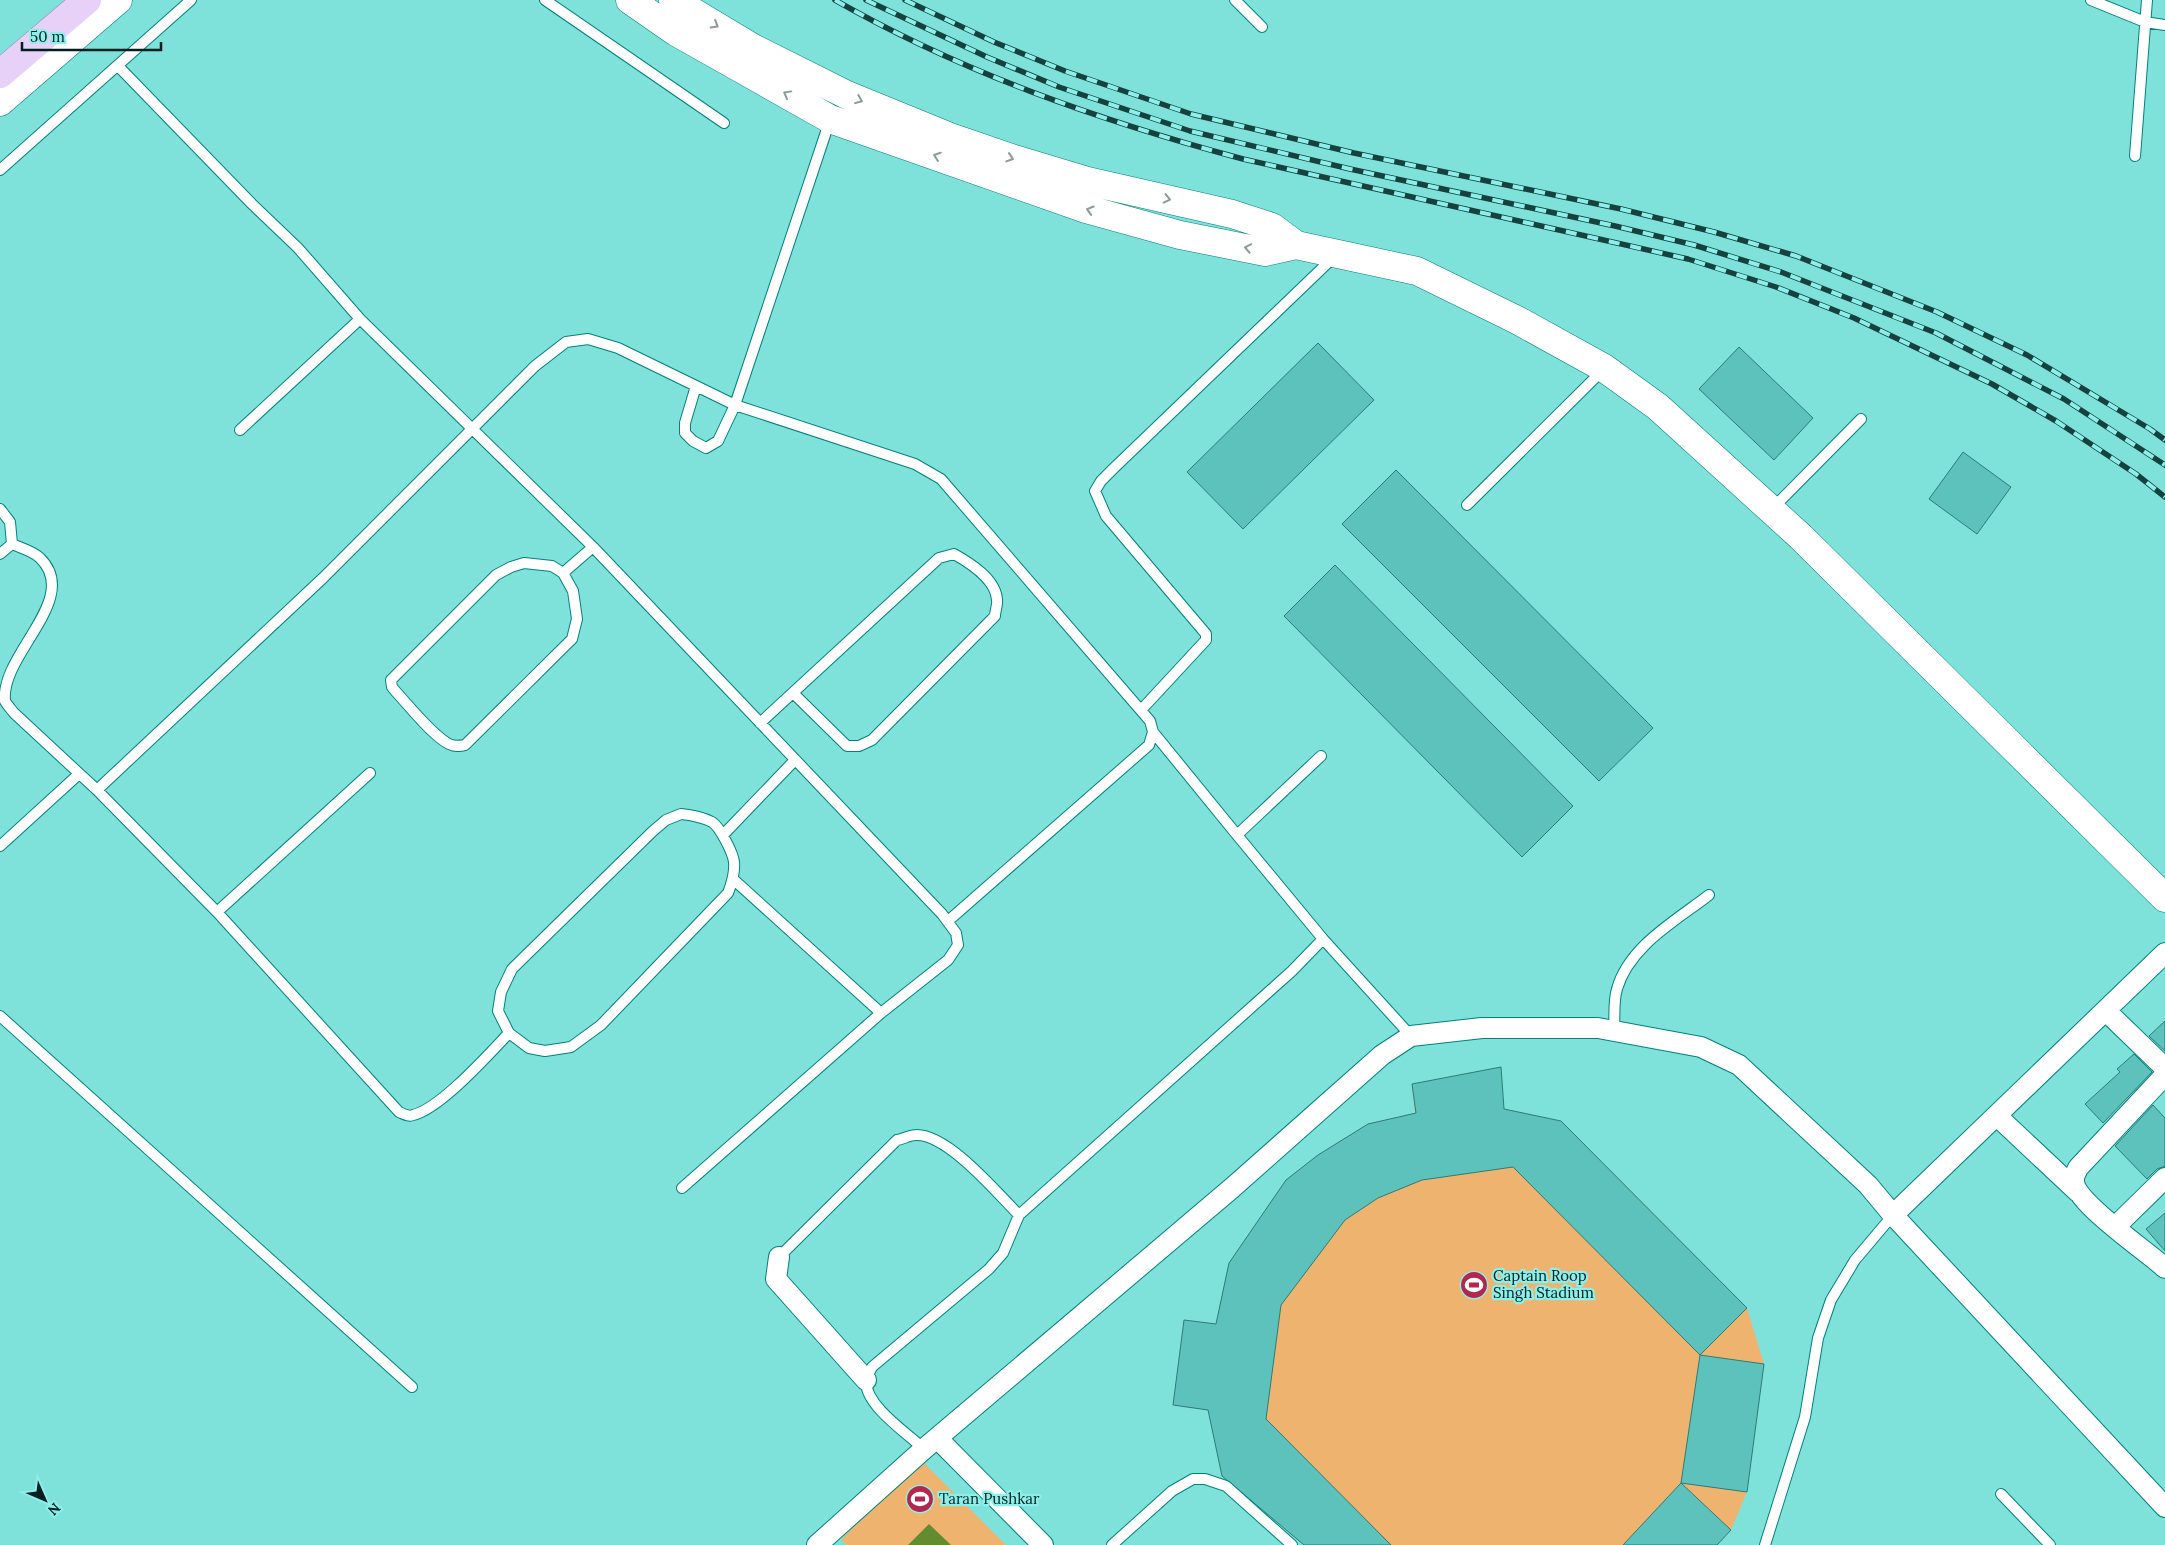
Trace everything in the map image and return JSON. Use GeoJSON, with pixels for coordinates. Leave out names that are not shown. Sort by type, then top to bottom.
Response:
{"type":"FeatureCollection","features":[{"type":"Feature","properties":{"kind":"main road"},"geometry":{"type":"LineString","coordinates":[[0,74],[87,0]]}},
{"type":"Feature","properties":{"kind":"street"},"geometry":{"type":"LineString","coordinates":[[0,102],[118,0]]}},
{"type":"Feature","properties":{"kind":"street"},"geometry":{"type":"LineString","coordinates":[[630,0],[676,32],[830,118],[1086,209],[1180,236],[1265,252],[1296,245]]}},
{"type":"Feature","properties":{"kind":"street"},"geometry":{"type":"LineString","coordinates":[[673,0],[753,48],[838,91],[950,137],[1014,160],[1087,181],[1232,214],[1272,227],[1296,245],[1417,271],[1508,315],[1604,368],[1658,406],[1808,544],[2165,898]]}},
{"type":"Feature","properties":{"kind":"street"},"geometry":{"type":"LineString","coordinates":[[1893,1215],[2165,953]]}},
{"type":"Feature","properties":{"kind":"street"},"geometry":{"type":"LineString","coordinates":[[2106,1010],[2165,1068]]}},
{"type":"Feature","properties":{"kind":"street"},"geometry":{"type":"LineString","coordinates":[[817,1545],[931,1443],[1232,1188],[1382,1055],[1411,1036],[1482,1028],[1598,1028],[1701,1047],[1739,1065],[1868,1185],[1893,1215],[2165,1507]]}},
{"type":"Feature","properties":{"kind":"street"},"geometry":{"type":"LineString","coordinates":[[2078,1192],[2074,1179],[2078,1168],[2165,1075]]}},
{"type":"Feature","properties":{"kind":"street"},"geometry":{"type":"LineString","coordinates":[[1997,1116],[2078,1192],[2096,1213],[2165,1268]]}},
{"type":"Feature","properties":{"kind":"street"},"geometry":{"type":"LineString","coordinates":[[2115,1227],[2165,1178]]}},
{"type":"Feature","properties":{"kind":"street"},"geometry":{"type":"LineString","coordinates":[[780,1257],[776,1279],[866,1380]]}},
{"type":"Feature","properties":{"kind":"street"},"geometry":{"type":"LineString","coordinates":[[931,1443],[1043,1545]]}},
{"type":"Feature","properties":{"kind":"lane"},"geometry":{"type":"LineString","coordinates":[[0,170],[191,0]]}},
{"type":"Feature","properties":{"kind":"lane"},"geometry":{"type":"LineString","coordinates":[[545,0],[724,123]]}},
{"type":"Feature","properties":{"kind":"lane"},"geometry":{"type":"LineString","coordinates":[[1235,0],[1262,27]]}},
{"type":"Feature","properties":{"kind":"lane"},"geometry":{"type":"LineString","coordinates":[[2091,0],[2145,22],[2165,24]]}},
{"type":"Feature","properties":{"kind":"lane"},"geometry":{"type":"LineString","coordinates":[[2135,156],[2147,0]]}},
{"type":"Feature","properties":{"kind":"lane"},"geometry":{"type":"LineString","coordinates":[[118,66],[298,248],[360,319],[470,429],[593,547],[948,921],[956,933],[958,945],[948,960],[881,1013],[682,1188]]}},
{"type":"Feature","properties":{"kind":"lane"},"geometry":{"type":"LineString","coordinates":[[696,386],[685,423],[685,433],[693,441],[706,448],[718,441],[735,405],[830,118]]}},
{"type":"Feature","properties":{"kind":"lane"},"geometry":{"type":"LineString","coordinates":[[1142,709],[1206,640],[1206,634],[1106,516],[1095,491],[1101,481],[1114,468],[1337,254]]}},
{"type":"Feature","properties":{"kind":"lane"},"geometry":{"type":"LineString","coordinates":[[240,430],[360,319]]}},
{"type":"Feature","properties":{"kind":"lane"},"geometry":{"type":"LineString","coordinates":[[97,790],[323,578],[535,366],[566,342],[588,339],[618,348],[735,405],[915,464],[941,479],[1142,709],[1150,721],[1153,732],[1237,835],[1323,939],[1411,1036]]}},
{"type":"Feature","properties":{"kind":"lane"},"geometry":{"type":"LineString","coordinates":[[1467,505],[1604,368]]}},
{"type":"Feature","properties":{"kind":"lane"},"geometry":{"type":"LineString","coordinates":[[1771,510],[1862,419]]}},
{"type":"Feature","properties":{"kind":"lane"},"geometry":{"type":"LineString","coordinates":[[0,509],[10,522],[12,544]]}},
{"type":"Feature","properties":{"kind":"lane"},"geometry":{"type":"LineString","coordinates":[[0,554],[12,544]]}},
{"type":"Feature","properties":{"kind":"lane"},"geometry":{"type":"LineString","coordinates":[[12,544],[39,557],[47,568],[52,581],[50,596],[9,669],[4,688],[6,702],[14,713],[97,790],[217,912],[399,1112],[411,1116],[424,1112],[461,1082],[509,1033]]}},
{"type":"Feature","properties":{"kind":"lane"},"geometry":{"type":"LineString","coordinates":[[563,573],[593,547]]}},
{"type":"Feature","properties":{"kind":"lane"},"geometry":{"type":"LineString","coordinates":[[760,723],[939,558],[954,554],[968,562],[992,584],[997,600],[995,616],[872,740],[859,746],[847,746],[793,693]]}},
{"type":"Feature","properties":{"kind":"lane"},"geometry":{"type":"LineString","coordinates":[[524,563],[552,566],[563,573],[573,591],[577,619],[572,638],[465,745],[450,745],[392,687],[390,680],[496,575],[524,563]]}},
{"type":"Feature","properties":{"kind":"lane"},"geometry":{"type":"LineString","coordinates":[[948,921],[1149,745],[1153,732]]}},
{"type":"Feature","properties":{"kind":"lane"},"geometry":{"type":"LineString","coordinates":[[1237,835],[1321,756]]}},
{"type":"Feature","properties":{"kind":"lane"},"geometry":{"type":"LineString","coordinates":[[723,834],[795,760]]}},
{"type":"Feature","properties":{"kind":"lane"},"geometry":{"type":"LineString","coordinates":[[217,912],[370,773]]}},
{"type":"Feature","properties":{"kind":"lane"},"geometry":{"type":"LineString","coordinates":[[0,846],[79,774]]}},
{"type":"Feature","properties":{"kind":"lane"},"geometry":{"type":"LineString","coordinates":[[682,814],[697,816],[713,823],[723,834],[734,861],[733,879],[728,893],[602,1024],[571,1047],[545,1051],[529,1048],[509,1033],[498,1011],[501,992],[512,969],[652,830],[666,820],[682,814]]}},
{"type":"Feature","properties":{"kind":"lane"},"geometry":{"type":"LineString","coordinates":[[733,879],[881,1013]]}},
{"type":"Feature","properties":{"kind":"lane"},"geometry":{"type":"LineString","coordinates":[[1614,1031],[1616,989],[1629,964],[1646,944],[1709,895]]}},
{"type":"Feature","properties":{"kind":"lane"},"geometry":{"type":"LineString","coordinates":[[931,1443],[876,1406],[868,1393],[866,1380],[872,1367],[989,1268],[1004,1253],[1019,1215],[1292,971],[1323,939]]}},
{"type":"Feature","properties":{"kind":"lane"},"geometry":{"type":"LineString","coordinates":[[0,1016],[412,1387]]}},
{"type":"Feature","properties":{"kind":"lane"},"geometry":{"type":"LineString","coordinates":[[780,1257],[897,1140],[916,1135],[934,1139],[955,1152],[1019,1215]]}},
{"type":"Feature","properties":{"kind":"lane"},"geometry":{"type":"LineString","coordinates":[[1765,1545],[1804,1417],[1818,1338],[1831,1300],[1855,1260],[1893,1215]]}},
{"type":"Feature","properties":{"kind":"lane"},"geometry":{"type":"LineString","coordinates":[[1112,1545],[1172,1491],[1193,1479],[1205,1479],[1226,1486],[1292,1545]]}},
{"type":"Feature","properties":{"kind":"lane"},"geometry":{"type":"LineString","coordinates":[[2001,1494],[2050,1545]]}},
{"type":"Feature","properties":{"kind":"shaded area","name":"Captain Roop Singh Stadium"},"geometry":{"type":"Polygon","coordinates":[[[1412,1084],[1504,1109],[1561,1121],[1747,1308],[1764,1364],[1747,1492],[1731,1530],[1717,1545],[1304,1545],[1208,1410],[1173,1405],[1184,1320],[1216,1324],[1229,1263],[1286,1180],[1318,1155],[1368,1124],[1415,1113],[1412,1084]]]}},
{"type":"Feature","properties":{"kind":"shaded area","name":"Taran Pushkar"},"geometry":{"type":"Polygon","coordinates":[[[919,1458],[1006,1545],[847,1545],[841,1540],[919,1458]]]}},
{"type":"Feature","properties":{"kind":"shaded area"},"geometry":{"type":"Polygon","coordinates":[[[929,1524],[951,1545],[908,1545],[929,1524]]]}},
{"type":"Feature","properties":{"kind":"building"},"geometry":{"type":"Polygon","coordinates":[[[1318,343],[1374,400],[1243,529],[1187,472],[1318,343]]]}},
{"type":"Feature","properties":{"kind":"building"},"geometry":{"type":"Polygon","coordinates":[[[1739,347],[1813,418],[1774,460],[1699,389],[1739,347]]]}},
{"type":"Feature","properties":{"kind":"building"},"geometry":{"type":"Polygon","coordinates":[[[1963,452],[2011,487],[1977,534],[1929,499],[1963,452]]]}},
{"type":"Feature","properties":{"kind":"building"},"geometry":{"type":"Polygon","coordinates":[[[1396,470],[1653,728],[1599,781],[1342,524],[1396,470]]]}},
{"type":"Feature","properties":{"kind":"building"},"geometry":{"type":"Polygon","coordinates":[[[1335,565],[1573,806],[1522,857],[1284,616],[1335,565]]]}},
{"type":"Feature","properties":{"kind":"building"},"geometry":{"type":"Polygon","coordinates":[[[2165,1021],[2165,1051],[2149,1036],[2165,1021]]]}},
{"type":"Feature","properties":{"kind":"building"},"geometry":{"type":"Polygon","coordinates":[[[2134,1054],[2152,1072],[2103,1123],[2085,1104],[2120,1072],[2117,1069],[2134,1054]]]}},
{"type":"Feature","properties":{"kind":"building"},"geometry":{"type":"Polygon","coordinates":[[[1501,1067],[1504,1109],[1561,1121],[1747,1308],[1700,1355],[1513,1167],[1422,1180],[1378,1198],[1345,1220],[1281,1305],[1266,1419],[1391,1545],[1304,1545],[1222,1476],[1208,1410],[1173,1405],[1184,1320],[1216,1324],[1229,1263],[1286,1180],[1318,1155],[1368,1124],[1416,1113],[1412,1084],[1501,1067]]]}},
{"type":"Feature","properties":{"kind":"building"},"geometry":{"type":"Polygon","coordinates":[[[2153,1105],[2165,1118],[2165,1166],[2157,1169],[2147,1179],[2115,1146],[2153,1105]]]}},
{"type":"Feature","properties":{"kind":"building"},"geometry":{"type":"Polygon","coordinates":[[[2165,1213],[2165,1251],[2146,1229],[2165,1213]]]}},
{"type":"Feature","properties":{"kind":"building"},"geometry":{"type":"Polygon","coordinates":[[[1700,1355],[1764,1364],[1747,1492],[1681,1483],[1700,1355]]]}},
{"type":"Feature","properties":{"kind":"building"},"geometry":{"type":"Polygon","coordinates":[[[1681,1483],[1731,1530],[1717,1545],[1623,1545],[1681,1483]]]}},
{"type":"Feature","properties":{"kind":"railway"},"geometry":{"type":"LineString","coordinates":[[835,0],[883,26],[983,72],[1034,93],[1137,128],[1243,159],[1688,259],[1776,287],[1854,318],[1992,384],[2056,421],[2136,474],[2165,497]]}},
{"type":"Feature","properties":{"kind":"railway"},"geometry":{"type":"LineString","coordinates":[[866,0],[987,57],[1059,87],[1190,131],[1350,169],[1615,226],[1694,245],[1781,272],[1936,333],[2064,399],[2165,465]]}},
{"type":"Feature","properties":{"kind":"railway"},"geometry":{"type":"LineString","coordinates":[[905,0],[994,42],[1065,71],[1191,114],[1354,153],[1621,209],[1714,232],[1796,256],[1937,312],[2027,355],[2165,440]]}},
{"type":"Feature","properties":{"kind":"place","name":"Captain Roop Singh Stadium"},"geometry":{"type":"Point","coordinates":[1474,1285]}},
{"type":"Feature","properties":{"kind":"place","name":"Taran Pushkar"},"geometry":{"type":"Point","coordinates":[920,1499]}}]}
